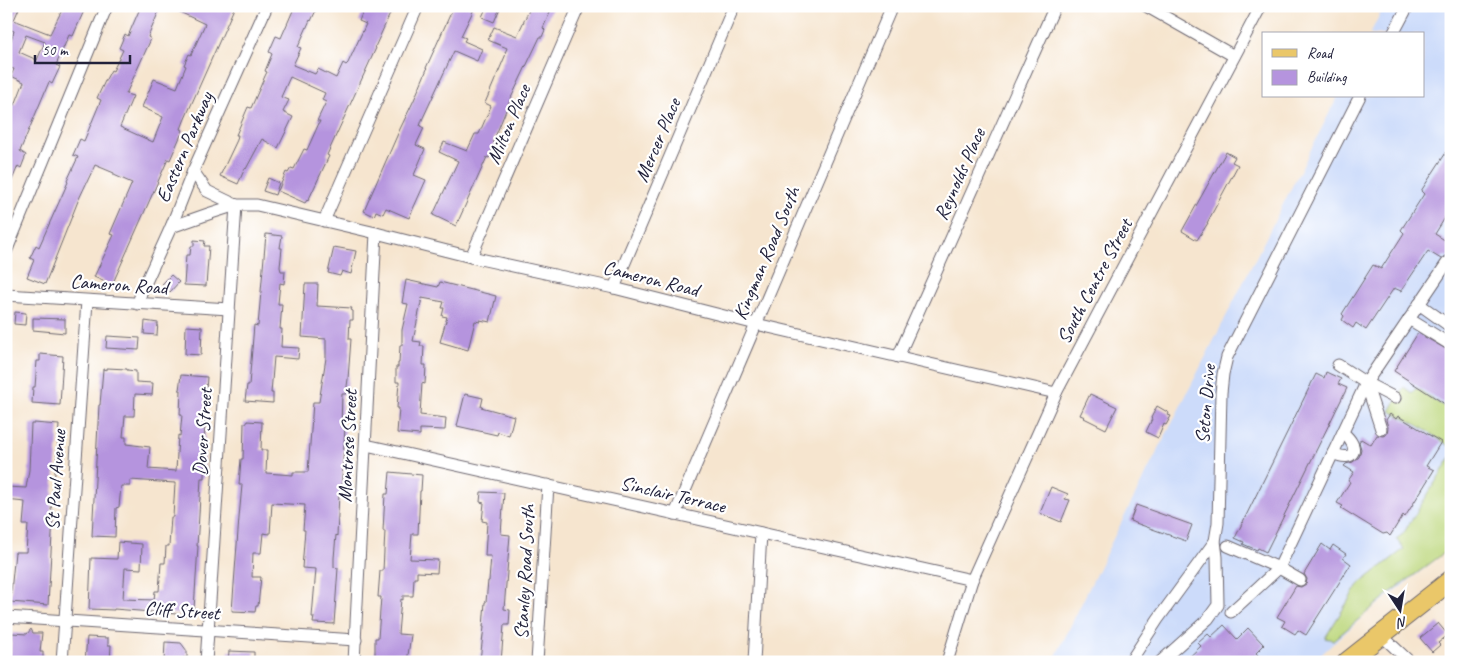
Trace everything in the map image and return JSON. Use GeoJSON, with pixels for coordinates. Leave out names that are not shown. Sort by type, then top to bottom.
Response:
{"type":"FeatureCollection","features":[{"type":"Feature","properties":{"kind":"main road"},"geometry":{"type":"LineString","coordinates":[[1347,662],[1380,634],[1451,580]]}},
{"type":"Feature","properties":{"kind":"street"},"geometry":{"type":"LineString","coordinates":[[6,252],[107,6]]}},
{"type":"Feature","properties":{"kind":"street","name":"Eastern Parkway"},"geometry":{"type":"LineString","coordinates":[[138,304],[193,171],[267,6]]}},
{"type":"Feature","properties":{"kind":"street"},"geometry":{"type":"LineString","coordinates":[[324,221],[418,6]]}},
{"type":"Feature","properties":{"kind":"street","name":"Milton Place"},"geometry":{"type":"LineString","coordinates":[[471,257],[579,6]]}},
{"type":"Feature","properties":{"kind":"street","name":"Mercer Place"},"geometry":{"type":"LineString","coordinates":[[614,288],[734,6]]}},
{"type":"Feature","properties":{"kind":"street","name":"Kingman Road South"},"geometry":{"type":"LineString","coordinates":[[675,514],[892,6]]}},
{"type":"Feature","properties":{"kind":"street","name":"Reynolds Place"},"geometry":{"type":"LineString","coordinates":[[898,357],[1055,6]]}},
{"type":"Feature","properties":{"kind":"street"},"geometry":{"type":"LineString","coordinates":[[1146,6],[1234,56]]}},
{"type":"Feature","properties":{"kind":"street","name":"South Centre Street"},"geometry":{"type":"LineString","coordinates":[[947,662],[972,580],[1056,393],[1261,6]]}},
{"type":"Feature","properties":{"kind":"street"},"geometry":{"type":"LineString","coordinates":[[1394,32],[1408,6]]}},
{"type":"Feature","properties":{"kind":"street","name":"Seton Drive"},"geometry":{"type":"LineString","coordinates":[[1160,662],[1208,619],[1218,605],[1215,541],[1218,523],[1221,393],[1227,357],[1359,98]]}},
{"type":"Feature","properties":{"kind":"street","name":"Cameron Road"},"geometry":{"type":"LineString","coordinates":[[193,171],[207,191],[236,205]]}},
{"type":"Feature","properties":{"kind":"street","name":"Cameron Road"},"geometry":{"type":"LineString","coordinates":[[171,227],[236,205],[257,205],[471,257],[614,288],[756,324],[1056,393]]}},
{"type":"Feature","properties":{"kind":"street","name":"Dover Street"},"geometry":{"type":"LineString","coordinates":[[206,662],[236,205]]}},
{"type":"Feature","properties":{"kind":"street","name":"Montrose Street"},"geometry":{"type":"LineString","coordinates":[[354,662],[376,233]]}},
{"type":"Feature","properties":{"kind":"street"},"geometry":{"type":"LineString","coordinates":[[1231,612],[1279,568],[1366,383],[1447,263]]}},
{"type":"Feature","properties":{"kind":"street","name":"Cameron Road"},"geometry":{"type":"LineString","coordinates":[[6,295],[229,309]]}},
{"type":"Feature","properties":{"kind":"street","name":"St Paul Avenue"},"geometry":{"type":"LineString","coordinates":[[62,662],[86,301]]}},
{"type":"Feature","properties":{"kind":"street"},"geometry":{"type":"LineString","coordinates":[[1419,304],[1451,327]]}},
{"type":"Feature","properties":{"kind":"street"},"geometry":{"type":"LineString","coordinates":[[1409,319],[1451,345]]}},
{"type":"Feature","properties":{"kind":"street"},"geometry":{"type":"LineString","coordinates":[[1338,365],[1366,383],[1395,398]]}},
{"type":"Feature","properties":{"kind":"street"},"geometry":{"type":"LineString","coordinates":[[1366,383],[1381,429]]}},
{"type":"Feature","properties":{"kind":"street"},"geometry":{"type":"LineString","coordinates":[[1333,453],[1345,457],[1350,456],[1353,452],[1353,442],[1343,433]]}},
{"type":"Feature","properties":{"kind":"street","name":"Sinclair Terrace"},"geometry":{"type":"LineString","coordinates":[[366,445],[972,580]]}},
{"type":"Feature","properties":{"kind":"street","name":"Stanley Road South"},"geometry":{"type":"LineString","coordinates":[[537,662],[548,485]]}},
{"type":"Feature","properties":{"kind":"street"},"geometry":{"type":"LineString","coordinates":[[754,662],[761,533]]}},
{"type":"Feature","properties":{"kind":"street"},"geometry":{"type":"LineString","coordinates":[[1130,662],[1158,619],[1215,541]]}},
{"type":"Feature","properties":{"kind":"street"},"geometry":{"type":"LineString","coordinates":[[1228,546],[1279,568],[1300,580]]}},
{"type":"Feature","properties":{"kind":"street","name":"Cliff Street"},"geometry":{"type":"LineString","coordinates":[[6,617],[356,640]]}},
{"type":"Feature","properties":{"kind":"street"},"geometry":{"type":"LineString","coordinates":[[1380,634],[1410,662]]}},
{"type":"Feature","properties":{"kind":"shaded area"},"geometry":{"type":"Polygon","coordinates":[[[1384,6],[1451,6],[1451,548],[1367,613],[1313,662],[1053,662],[1115,535],[1337,98],[1424,98],[1424,32],[1371,32],[1384,6]]]}},
{"type":"Feature","properties":{"kind":"green space"},"geometry":{"type":"Polygon","coordinates":[[[1404,387],[1412,393],[1416,388],[1451,411],[1451,447],[1419,426],[1390,411],[1404,387]]]}},
{"type":"Feature","properties":{"kind":"green space"},"geometry":{"type":"Polygon","coordinates":[[[1451,457],[1451,548],[1390,593],[1334,640],[1325,638],[1358,585],[1404,549],[1396,539],[1403,534],[1451,457]]]}},
{"type":"Feature","properties":{"kind":"building"},"geometry":{"type":"Polygon","coordinates":[[[6,6],[20,6],[14,20],[50,34],[64,6],[86,6],[73,36],[69,35],[56,65],[60,67],[52,84],[49,82],[20,151],[26,155],[21,168],[18,166],[6,194],[6,111],[10,103],[15,105],[24,82],[11,76],[14,69],[6,67],[6,55],[14,31],[9,29],[6,35],[6,6]],[[26,35],[19,52],[37,60],[45,42],[26,35]]]}},
{"type":"Feature","properties":{"kind":"building"},"geometry":{"type":"Polygon","coordinates":[[[141,6],[161,6],[148,37],[151,39],[126,94],[133,96],[120,127],[153,142],[163,117],[142,107],[154,79],[177,88],[186,66],[184,65],[189,54],[191,55],[205,24],[167,6],[235,6],[184,121],[181,129],[183,130],[170,160],[168,159],[112,285],[94,277],[114,235],[110,234],[132,183],[95,165],[78,201],[45,284],[27,277],[34,260],[30,258],[36,245],[39,247],[68,182],[78,157],[73,155],[80,139],[84,141],[101,100],[97,98],[111,70],[113,71],[123,50],[119,48],[125,34],[128,36],[141,6]]]}},
{"type":"Feature","properties":{"kind":"building"},"geometry":{"type":"Polygon","coordinates":[[[295,6],[318,6],[298,47],[301,48],[293,65],[315,74],[318,69],[336,78],[343,63],[346,65],[348,63],[366,24],[359,21],[365,6],[372,6],[390,14],[327,155],[329,156],[308,201],[305,203],[278,191],[286,172],[288,173],[291,168],[294,169],[304,149],[307,150],[326,102],[322,100],[325,93],[290,77],[281,97],[289,100],[283,112],[293,117],[278,148],[262,139],[238,184],[220,176],[237,140],[238,135],[236,135],[248,107],[251,108],[267,72],[265,71],[272,54],[269,52],[276,36],[281,38],[295,6]]]}},
{"type":"Feature","properties":{"kind":"building"},"geometry":{"type":"Polygon","coordinates":[[[454,6],[468,6],[474,9],[461,36],[466,38],[464,41],[482,49],[477,61],[454,51],[422,120],[420,126],[424,128],[416,145],[425,149],[414,175],[426,180],[409,218],[386,208],[383,214],[376,211],[374,216],[364,211],[454,6]]]}},
{"type":"Feature","properties":{"kind":"building"},"geometry":{"type":"Polygon","coordinates":[[[487,6],[501,6],[494,22],[482,17],[487,6]]]}},
{"type":"Feature","properties":{"kind":"building"},"geometry":{"type":"Polygon","coordinates":[[[531,6],[553,6],[543,28],[545,30],[542,37],[540,37],[511,98],[493,142],[495,143],[489,158],[487,157],[456,226],[433,215],[458,161],[439,152],[444,142],[467,151],[475,134],[479,134],[491,106],[485,103],[507,48],[488,40],[494,27],[517,36],[531,6]]]}},
{"type":"Feature","properties":{"kind":"building"},"geometry":{"type":"Polygon","coordinates":[[[1451,145],[1451,208],[1435,234],[1451,244],[1451,257],[1444,256],[1441,259],[1428,251],[1401,291],[1394,288],[1366,330],[1356,323],[1353,328],[1342,320],[1344,316],[1342,314],[1373,265],[1381,269],[1404,233],[1401,230],[1424,194],[1421,191],[1451,145]]]}},
{"type":"Feature","properties":{"kind":"building"},"geometry":{"type":"Polygon","coordinates":[[[1226,152],[1235,157],[1232,162],[1238,165],[1197,240],[1182,231],[1226,152]]]}},
{"type":"Feature","properties":{"kind":"building"},"geometry":{"type":"Polygon","coordinates":[[[268,178],[279,183],[275,195],[263,191],[268,178]]]}},
{"type":"Feature","properties":{"kind":"building"},"geometry":{"type":"Polygon","coordinates":[[[266,234],[282,236],[280,267],[281,271],[285,271],[284,284],[280,283],[278,304],[282,304],[281,347],[299,348],[298,359],[274,357],[271,393],[273,393],[273,403],[245,401],[247,385],[249,385],[254,325],[258,326],[266,234]]]}},
{"type":"Feature","properties":{"kind":"building"},"geometry":{"type":"Polygon","coordinates":[[[194,240],[205,241],[204,246],[209,246],[206,286],[184,285],[186,255],[190,255],[191,246],[194,246],[194,240]]]}},
{"type":"Feature","properties":{"kind":"building"},"geometry":{"type":"Polygon","coordinates":[[[334,247],[356,251],[351,274],[342,271],[340,276],[328,273],[334,247]]]}},
{"type":"Feature","properties":{"kind":"building"},"geometry":{"type":"Polygon","coordinates":[[[171,275],[179,282],[170,292],[162,284],[171,275]]]}},
{"type":"Feature","properties":{"kind":"building"},"geometry":{"type":"Polygon","coordinates":[[[406,280],[438,287],[440,282],[496,296],[490,322],[475,321],[468,350],[440,342],[447,317],[442,316],[444,302],[422,298],[413,341],[421,342],[420,346],[424,346],[423,365],[426,365],[425,384],[422,383],[420,415],[446,418],[445,430],[420,429],[420,435],[397,433],[399,382],[396,382],[396,367],[398,367],[399,363],[402,330],[408,304],[402,303],[406,280]]]}},
{"type":"Feature","properties":{"kind":"building"},"geometry":{"type":"Polygon","coordinates":[[[305,284],[318,284],[317,306],[352,308],[351,310],[353,311],[353,320],[350,320],[349,339],[351,339],[348,379],[346,394],[342,394],[341,427],[345,427],[341,494],[339,494],[334,558],[334,567],[338,568],[334,624],[313,623],[316,569],[302,568],[305,505],[272,503],[270,534],[263,533],[261,553],[253,553],[252,577],[261,577],[258,606],[256,606],[255,612],[232,611],[242,485],[239,485],[241,459],[243,459],[244,423],[247,423],[247,421],[262,422],[261,450],[267,450],[266,473],[293,475],[293,472],[308,472],[313,402],[319,402],[326,358],[326,339],[302,337],[305,284]]]}},
{"type":"Feature","properties":{"kind":"building"},"geometry":{"type":"Polygon","coordinates":[[[15,312],[26,313],[25,325],[14,324],[15,312]]]}},
{"type":"Feature","properties":{"kind":"building"},"geometry":{"type":"Polygon","coordinates":[[[33,318],[65,319],[65,333],[33,330],[33,318]]]}},
{"type":"Feature","properties":{"kind":"building"},"geometry":{"type":"Polygon","coordinates":[[[145,321],[158,323],[157,335],[144,334],[145,321]]]}},
{"type":"Feature","properties":{"kind":"building"},"geometry":{"type":"Polygon","coordinates":[[[186,326],[202,327],[201,355],[185,354],[186,326]]]}},
{"type":"Feature","properties":{"kind":"building"},"geometry":{"type":"Polygon","coordinates":[[[1418,333],[1451,352],[1451,408],[1394,371],[1418,333]]]}},
{"type":"Feature","properties":{"kind":"building"},"geometry":{"type":"Polygon","coordinates":[[[107,336],[140,338],[139,350],[106,348],[107,336]]]}},
{"type":"Feature","properties":{"kind":"building"},"geometry":{"type":"Polygon","coordinates":[[[40,354],[63,356],[60,405],[32,403],[37,361],[40,361],[40,354]]]}},
{"type":"Feature","properties":{"kind":"building"},"geometry":{"type":"Polygon","coordinates":[[[107,368],[136,371],[136,382],[153,383],[152,395],[135,394],[134,416],[125,416],[123,437],[126,437],[126,444],[150,447],[148,469],[176,471],[178,435],[180,436],[182,415],[180,415],[181,390],[179,390],[181,375],[207,377],[204,478],[201,478],[194,609],[189,609],[189,615],[89,609],[91,558],[117,559],[118,542],[142,544],[141,569],[125,568],[123,599],[154,600],[155,591],[159,591],[161,563],[165,563],[166,546],[169,546],[171,517],[173,517],[175,483],[130,480],[130,486],[121,486],[119,507],[116,508],[115,537],[92,536],[99,405],[103,369],[107,370],[107,368]]]}},
{"type":"Feature","properties":{"kind":"building"},"geometry":{"type":"Polygon","coordinates":[[[1326,372],[1341,379],[1338,384],[1347,388],[1266,552],[1243,544],[1244,542],[1235,538],[1316,374],[1324,378],[1326,372]]]}},
{"type":"Feature","properties":{"kind":"building"},"geometry":{"type":"Polygon","coordinates":[[[465,394],[483,398],[481,407],[514,416],[509,436],[498,432],[497,435],[457,426],[465,394]]]}},
{"type":"Feature","properties":{"kind":"building"},"geometry":{"type":"Polygon","coordinates":[[[1090,394],[1117,407],[1106,429],[1080,415],[1090,394]]]}},
{"type":"Feature","properties":{"kind":"building"},"geometry":{"type":"Polygon","coordinates":[[[1157,406],[1171,416],[1166,425],[1164,424],[1158,438],[1146,432],[1157,406]]]}},
{"type":"Feature","properties":{"kind":"building"},"geometry":{"type":"Polygon","coordinates":[[[1390,414],[1396,419],[1398,416],[1441,442],[1426,466],[1434,470],[1405,517],[1403,515],[1390,536],[1387,533],[1383,534],[1341,508],[1343,506],[1337,503],[1354,472],[1344,466],[1359,457],[1361,449],[1359,442],[1361,439],[1371,445],[1377,435],[1383,436],[1387,434],[1386,420],[1390,414]]]}},
{"type":"Feature","properties":{"kind":"building"},"geometry":{"type":"Polygon","coordinates":[[[31,424],[59,425],[51,510],[53,510],[53,517],[48,605],[10,602],[15,552],[26,552],[28,525],[23,525],[25,502],[6,500],[6,487],[26,488],[29,470],[31,424]]]}},
{"type":"Feature","properties":{"kind":"building"},"geometry":{"type":"Polygon","coordinates":[[[390,472],[422,475],[418,534],[412,534],[410,559],[438,560],[437,573],[417,572],[417,578],[414,578],[413,596],[403,596],[403,600],[401,599],[398,634],[411,635],[407,662],[375,662],[375,638],[378,638],[381,597],[378,597],[380,571],[383,571],[385,494],[388,494],[390,472]]]}},
{"type":"Feature","properties":{"kind":"building"},"geometry":{"type":"Polygon","coordinates":[[[1051,487],[1068,494],[1065,499],[1070,500],[1061,522],[1040,513],[1051,487]]]}},
{"type":"Feature","properties":{"kind":"building"},"geometry":{"type":"Polygon","coordinates":[[[481,492],[504,493],[501,534],[510,535],[504,609],[510,610],[509,625],[504,625],[501,662],[480,660],[491,556],[485,556],[487,522],[482,521],[484,503],[480,502],[481,492]]]}},
{"type":"Feature","properties":{"kind":"building"},"geometry":{"type":"Polygon","coordinates":[[[1136,505],[1192,525],[1186,541],[1130,521],[1136,505]]]}},
{"type":"Feature","properties":{"kind":"building"},"geometry":{"type":"Polygon","coordinates":[[[1322,544],[1330,550],[1333,545],[1346,554],[1343,558],[1351,564],[1306,635],[1298,630],[1295,634],[1282,626],[1285,621],[1277,617],[1296,586],[1301,587],[1306,584],[1307,579],[1304,574],[1322,544]]]}},
{"type":"Feature","properties":{"kind":"building"},"geometry":{"type":"Polygon","coordinates":[[[1438,623],[1448,635],[1438,643],[1440,645],[1432,652],[1420,638],[1438,623]]]}},
{"type":"Feature","properties":{"kind":"building"},"geometry":{"type":"Polygon","coordinates":[[[1224,625],[1237,639],[1248,628],[1264,645],[1256,653],[1264,662],[1184,662],[1201,646],[1198,643],[1208,634],[1211,637],[1224,625]]]}},
{"type":"Feature","properties":{"kind":"building"},"geometry":{"type":"Polygon","coordinates":[[[31,629],[33,633],[42,633],[40,652],[43,652],[43,662],[10,662],[12,633],[27,634],[31,629]]]}},
{"type":"Feature","properties":{"kind":"building"},"geometry":{"type":"Polygon","coordinates":[[[87,637],[108,638],[108,645],[111,645],[110,662],[85,662],[87,637]]]}},
{"type":"Feature","properties":{"kind":"building"},"geometry":{"type":"Polygon","coordinates":[[[165,642],[181,643],[187,651],[187,658],[183,658],[182,662],[164,662],[165,642]]]}},
{"type":"Feature","properties":{"kind":"building"},"geometry":{"type":"Polygon","coordinates":[[[229,651],[254,652],[254,662],[228,662],[229,651]]]}}]}
